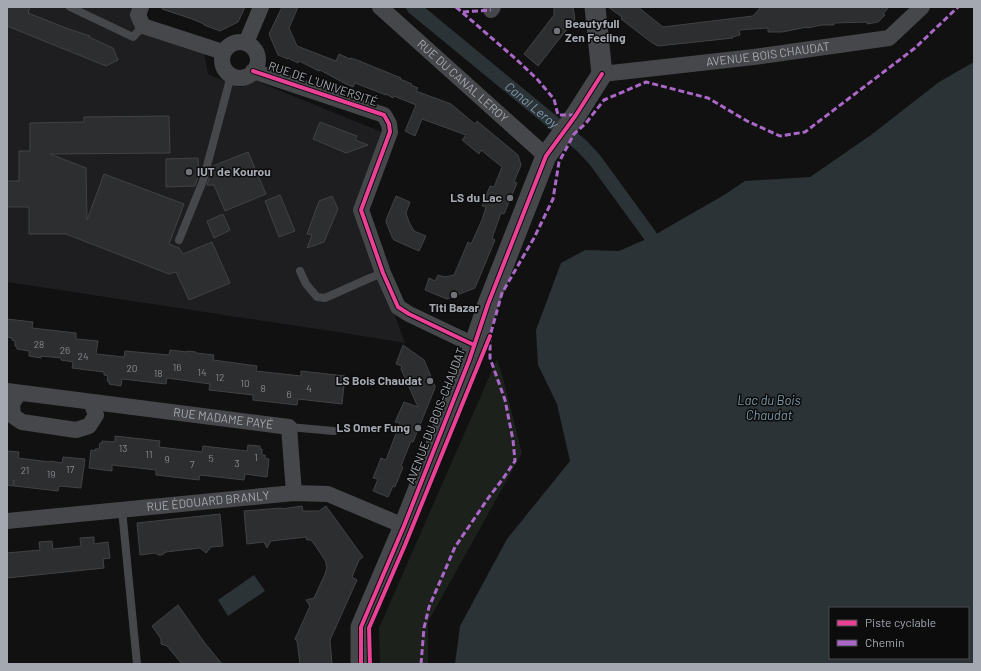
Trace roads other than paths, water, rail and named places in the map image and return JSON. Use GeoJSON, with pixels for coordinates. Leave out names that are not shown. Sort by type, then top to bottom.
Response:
{"type":"FeatureCollection","features":[{"type":"Feature","properties":{"kind":"street"},"geometry":{"type":"LineString","coordinates":[[141,7],[138,15],[143,26],[223,52]]}},
{"type":"Feature","properties":{"kind":"street"},"geometry":{"type":"LineString","coordinates":[[246,43],[261,7]]}},
{"type":"Feature","properties":{"kind":"street","name":"RUE DU CANAL LEROY"},"geometry":{"type":"LineString","coordinates":[[380,7],[546,156]]}},
{"type":"Feature","properties":{"kind":"street"},"geometry":{"type":"LineString","coordinates":[[595,7],[602,74]]}},
{"type":"Feature","properties":{"kind":"street","name":"AVENUE BOIS CHAUDAT"},"geometry":{"type":"LineString","coordinates":[[602,74],[754,57],[889,38],[922,7]]}},
{"type":"Feature","properties":{"kind":"street"},"geometry":{"type":"LineString","coordinates":[[233,43],[246,43],[251,46],[256,53],[257,62],[254,71],[249,75],[239,78],[229,74],[223,66],[223,52],[233,43]]}},
{"type":"Feature","properties":{"kind":"street","name":"RUE DE L'UNIVERSITÉ"},"geometry":{"type":"LineString","coordinates":[[254,71],[384,115],[389,124],[390,132],[362,210],[383,273],[398,307],[409,314],[474,345]]}},
{"type":"Feature","properties":{"kind":"street","name":"AVENUE DU BOIS-CHAUDAT"},"geometry":{"type":"LineString","coordinates":[[361,664],[361,627],[404,526],[469,361],[488,304],[546,156],[576,115],[602,74]]}},
{"type":"Feature","properties":{"kind":"street","name":"RUE MADAME PAYÉ"},"geometry":{"type":"LineString","coordinates":[[91,402],[96,415],[90,426],[76,430],[22,422],[13,416],[13,392],[288,427],[294,494]]}},
{"type":"Feature","properties":{"kind":"street","name":"RUE ÉDOUARD BRANLY"},"geometry":{"type":"LineString","coordinates":[[7,520],[294,494],[328,494],[404,526]]}},
{"type":"Feature","properties":{"kind":"lane"},"geometry":{"type":"LineString","coordinates":[[70,7],[133,37],[143,26]]}},
{"type":"Feature","properties":{"kind":"lane"},"geometry":{"type":"LineString","coordinates":[[179,240],[203,181],[229,83],[233,76]]}},
{"type":"Feature","properties":{"kind":"lane"},"geometry":{"type":"LineString","coordinates":[[300,271],[306,284],[316,297],[325,298],[383,273]]}},
{"type":"Feature","properties":{"kind":"lane"},"geometry":{"type":"LineString","coordinates":[[288,427],[334,431]]}},
{"type":"Feature","properties":{"kind":"lane"},"geometry":{"type":"LineString","coordinates":[[122,510],[137,664]]}},
{"type":"Feature","properties":{"kind":"water","name":"Lac du Bois Chaudat"},"geometry":{"type":"Polygon","coordinates":[[[974,62],[974,664],[455,664],[460,626],[507,539],[570,461],[557,404],[538,365],[536,330],[561,263],[585,250],[619,251],[651,237],[724,195],[745,181],[810,177],[871,135],[939,82],[974,62]]]}},
{"type":"Feature","properties":{"kind":"water"},"geometry":{"type":"Polygon","coordinates":[[[254,575],[265,591],[228,616],[218,600],[254,575]]]}},
{"type":"Feature","properties":{"kind":"waterway","name":"Canal Leroy"},"geometry":{"type":"LineString","coordinates":[[413,7],[582,146],[595,160],[651,237]]}},
{"type":"Feature","properties":{"kind":"place","name":"Beautyfull Zen Feeling"},"geometry":{"type":"Point","coordinates":[557,31]}},
{"type":"Feature","properties":{"kind":"place","name":"IUT de Kourou"},"geometry":{"type":"Point","coordinates":[189,172]}},
{"type":"Feature","properties":{"kind":"place","name":"LS du Lac"},"geometry":{"type":"Point","coordinates":[510,198]}},
{"type":"Feature","properties":{"kind":"place","name":"Titi Bazar"},"geometry":{"type":"Point","coordinates":[454,295]}},
{"type":"Feature","properties":{"kind":"place","name":"LS Bois Chaudat"},"geometry":{"type":"Point","coordinates":[430,381]}},
{"type":"Feature","properties":{"kind":"place","name":"LS Omer Fung"},"geometry":{"type":"Point","coordinates":[418,428]}}]}
